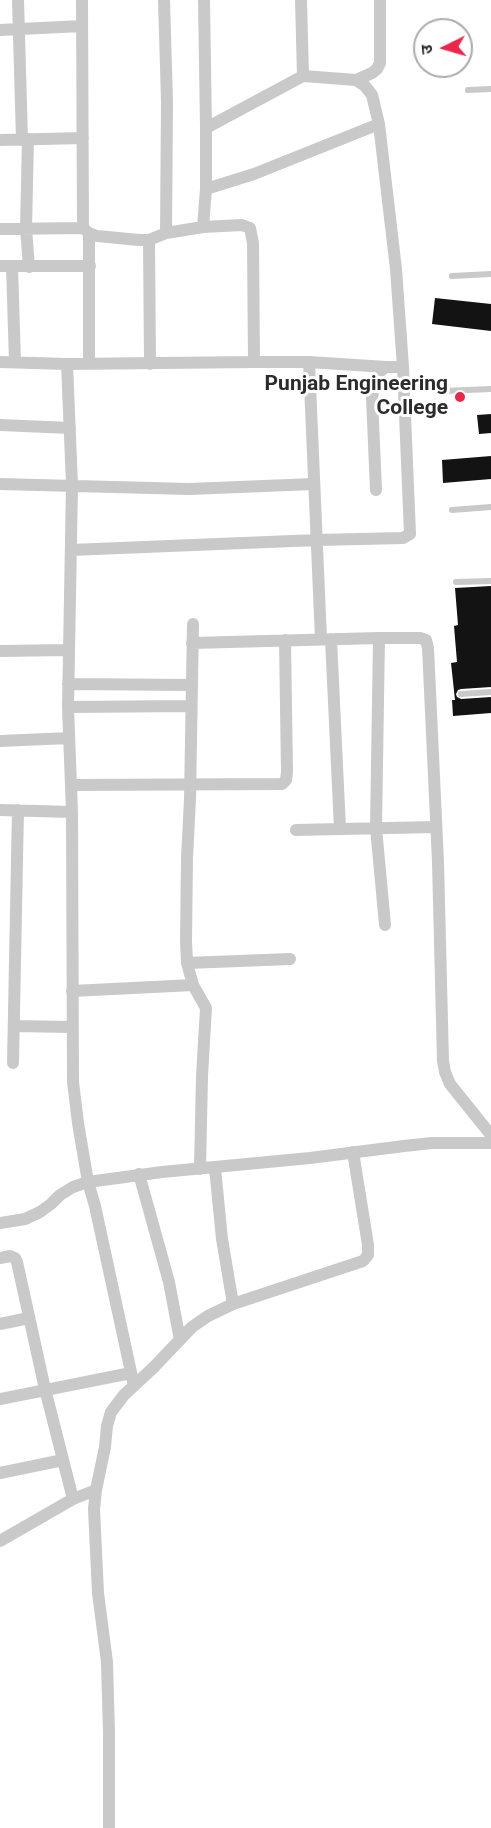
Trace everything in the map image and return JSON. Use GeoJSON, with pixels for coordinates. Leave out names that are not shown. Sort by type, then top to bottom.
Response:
{"type":"FeatureCollection","features":[{"type":"Feature","properties":{"kind":"street"},"geometry":{"type":"LineString","coordinates":[[18,0],[29,267]]}},
{"type":"Feature","properties":{"kind":"street"},"geometry":{"type":"LineString","coordinates":[[82,0],[83,138],[86,231],[90,266],[89,363]]}},
{"type":"Feature","properties":{"kind":"street"},"geometry":{"type":"LineString","coordinates":[[164,0],[167,101],[166,233]]}},
{"type":"Feature","properties":{"kind":"street"},"geometry":{"type":"LineString","coordinates":[[203,227],[206,189],[204,0]]}},
{"type":"Feature","properties":{"kind":"street"},"geometry":{"type":"LineString","coordinates":[[301,0],[303,76]]}},
{"type":"Feature","properties":{"kind":"street"},"geometry":{"type":"LineString","coordinates":[[206,128],[303,76],[356,80],[372,73],[380,63],[380,0]]}},
{"type":"Feature","properties":{"kind":"street"},"geometry":{"type":"LineString","coordinates":[[0,30],[82,26]]}},
{"type":"Feature","properties":{"kind":"street"},"geometry":{"type":"LineString","coordinates":[[71,550],[403,538],[410,534],[403,367],[396,269],[379,124],[372,95],[356,80]]}},
{"type":"Feature","properties":{"kind":"street"},"geometry":{"type":"LineString","coordinates":[[206,189],[254,174],[379,124]]}},
{"type":"Feature","properties":{"kind":"street"},"geometry":{"type":"LineString","coordinates":[[0,140],[83,138]]}},
{"type":"Feature","properties":{"kind":"street"},"geometry":{"type":"LineString","coordinates":[[0,229],[86,231],[97,236],[148,240],[166,233],[203,227],[242,225],[250,228],[253,243],[254,362]]}},
{"type":"Feature","properties":{"kind":"street"},"geometry":{"type":"LineString","coordinates":[[148,240],[150,364]]}},
{"type":"Feature","properties":{"kind":"street"},"geometry":{"type":"LineString","coordinates":[[15,362],[6,266],[90,266]]}},
{"type":"Feature","properties":{"kind":"street"},"geometry":{"type":"LineString","coordinates":[[0,362],[150,364],[309,362],[403,367]]}},
{"type":"Feature","properties":{"kind":"street"},"geometry":{"type":"LineString","coordinates":[[309,362],[316,540],[340,829]]}},
{"type":"Feature","properties":{"kind":"street"},"geometry":{"type":"LineString","coordinates":[[67,364],[72,485],[68,707],[72,785],[73,1082],[88,1182],[134,1386]]}},
{"type":"Feature","properties":{"kind":"street"},"geometry":{"type":"LineString","coordinates":[[376,490],[372,398],[375,379],[386,367]]}},
{"type":"Feature","properties":{"kind":"street"},"geometry":{"type":"LineString","coordinates":[[0,425],[70,428]]}},
{"type":"Feature","properties":{"kind":"street"},"geometry":{"type":"LineString","coordinates":[[0,484],[189,489],[314,484]]}},
{"type":"Feature","properties":{"kind":"street"},"geometry":{"type":"LineString","coordinates":[[193,624],[186,879],[188,963],[193,985],[206,1008],[202,1051],[200,1169]]}},
{"type":"Feature","properties":{"kind":"street"},"geometry":{"type":"LineString","coordinates":[[379,638],[376,828],[385,925]]}},
{"type":"Feature","properties":{"kind":"street"},"geometry":{"type":"LineString","coordinates":[[192,643],[379,638],[426,640],[438,862],[442,1042],[445,1072],[450,1084],[491,1135]]}},
{"type":"Feature","properties":{"kind":"street"},"geometry":{"type":"LineString","coordinates":[[72,785],[282,784],[286,780],[287,772],[285,640]]}},
{"type":"Feature","properties":{"kind":"street"},"geometry":{"type":"LineString","coordinates":[[0,651],[68,650]]}},
{"type":"Feature","properties":{"kind":"street"},"geometry":{"type":"LineString","coordinates":[[68,684],[191,685]]}},
{"type":"Feature","properties":{"kind":"street"},"geometry":{"type":"LineString","coordinates":[[68,707],[190,705]]}},
{"type":"Feature","properties":{"kind":"street"},"geometry":{"type":"LineString","coordinates":[[0,741],[69,738]]}},
{"type":"Feature","properties":{"kind":"street"},"geometry":{"type":"LineString","coordinates":[[0,810],[72,812]]}},
{"type":"Feature","properties":{"kind":"street"},"geometry":{"type":"LineString","coordinates":[[13,1063],[18,810]]}},
{"type":"Feature","properties":{"kind":"street"},"geometry":{"type":"LineString","coordinates":[[296,830],[435,827]]}},
{"type":"Feature","properties":{"kind":"street"},"geometry":{"type":"LineString","coordinates":[[188,963],[290,959]]}},
{"type":"Feature","properties":{"kind":"street"},"geometry":{"type":"LineString","coordinates":[[72,991],[193,985]]}},
{"type":"Feature","properties":{"kind":"street"},"geometry":{"type":"LineString","coordinates":[[14,1026],[72,1027]]}},
{"type":"Feature","properties":{"kind":"street"},"geometry":{"type":"LineString","coordinates":[[0,1223],[25,1219],[40,1212],[73,1187],[88,1182],[139,1174],[215,1168],[432,1143],[491,1143]]}},
{"type":"Feature","properties":{"kind":"street"},"geometry":{"type":"LineString","coordinates":[[109,1828],[107,1662],[98,1593],[94,1509],[111,1412],[192,1327],[208,1317],[233,1304],[363,1261],[368,1255],[368,1245],[353,1152]]}},
{"type":"Feature","properties":{"kind":"street"},"geometry":{"type":"LineString","coordinates":[[215,1168],[222,1239],[233,1304]]}},
{"type":"Feature","properties":{"kind":"street"},"geometry":{"type":"LineString","coordinates":[[139,1174],[169,1282],[180,1340]]}},
{"type":"Feature","properties":{"kind":"street"},"geometry":{"type":"LineString","coordinates":[[0,1258],[10,1256],[17,1262],[45,1389],[73,1499]]}},
{"type":"Feature","properties":{"kind":"street"},"geometry":{"type":"LineString","coordinates":[[0,1324],[29,1318]]}},
{"type":"Feature","properties":{"kind":"street"},"geometry":{"type":"LineString","coordinates":[[0,1399],[131,1373]]}},
{"type":"Feature","properties":{"kind":"street"},"geometry":{"type":"LineString","coordinates":[[0,1473],[63,1460]]}},
{"type":"Feature","properties":{"kind":"street"},"geometry":{"type":"LineString","coordinates":[[0,1541],[73,1499],[96,1490]]}},
{"type":"Feature","properties":{"kind":"lane"},"geometry":{"type":"LineString","coordinates":[[468,90],[491,89]]}},
{"type":"Feature","properties":{"kind":"lane"},"geometry":{"type":"LineString","coordinates":[[452,276],[491,274]]}},
{"type":"Feature","properties":{"kind":"lane"},"geometry":{"type":"LineString","coordinates":[[443,392],[491,389]]}},
{"type":"Feature","properties":{"kind":"lane"},"geometry":{"type":"LineString","coordinates":[[452,510],[491,507]]}},
{"type":"Feature","properties":{"kind":"lane"},"geometry":{"type":"LineString","coordinates":[[456,582],[491,581]]}},
{"type":"Feature","properties":{"kind":"lane"},"geometry":{"type":"LineString","coordinates":[[461,694],[491,692]]}},
{"type":"Feature","properties":{"kind":"building"},"geometry":{"type":"Polygon","coordinates":[[[435,298],[491,304],[491,331],[432,324],[435,298]]]}},
{"type":"Feature","properties":{"kind":"building"},"geometry":{"type":"Polygon","coordinates":[[[491,414],[491,433],[479,434],[477,415],[491,414]]]}},
{"type":"Feature","properties":{"kind":"building"},"geometry":{"type":"Polygon","coordinates":[[[491,456],[491,479],[443,483],[442,460],[491,456]]]}},
{"type":"Feature","properties":{"kind":"building"},"geometry":{"type":"Polygon","coordinates":[[[491,586],[491,687],[461,689],[456,694],[461,699],[491,697],[491,713],[453,716],[452,700],[455,700],[451,663],[457,662],[454,626],[458,625],[455,588],[491,586]]]}},
{"type":"Feature","properties":{"kind":"place","name":"Punjab Engineering College"},"geometry":{"type":"Point","coordinates":[460,397]}}]}
